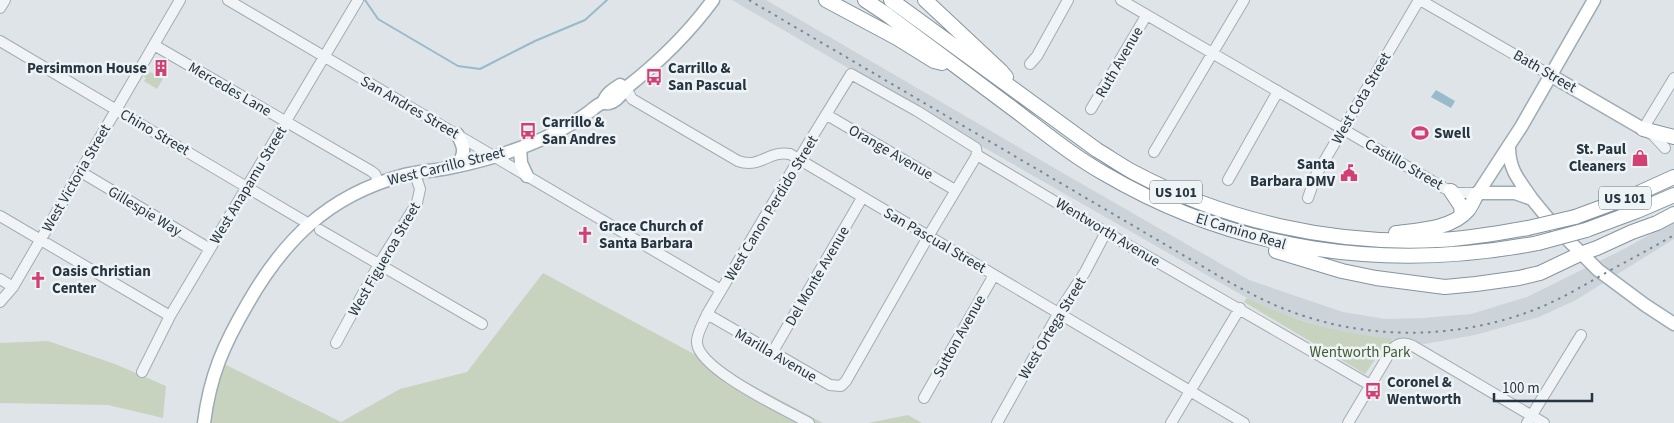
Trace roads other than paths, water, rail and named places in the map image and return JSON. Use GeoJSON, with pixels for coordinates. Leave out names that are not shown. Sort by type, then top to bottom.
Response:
{"type":"FeatureCollection","features":[{"type":"Feature","properties":{"kind":"highway"},"geometry":{"type":"LineString","coordinates":[[826,0],[897,38],[934,61],[958,67]]}},
{"type":"Feature","properties":{"kind":"highway","name":"El Camino Real"},"geometry":{"type":"LineString","coordinates":[[865,0],[1064,147],[1103,173],[1169,207],[1237,232],[1292,246],[1362,255],[1458,255],[1538,243],[1586,230],[1674,195]]}},
{"type":"Feature","properties":{"kind":"highway","name":"El Camino Real"},"geometry":{"type":"LineString","coordinates":[[891,0],[1018,94],[1097,150],[1132,172],[1174,191],[1239,215],[1284,227],[1356,238],[1452,239],[1528,228],[1575,217],[1632,196],[1674,177]]}},
{"type":"Feature","properties":{"kind":"highway"},"geometry":{"type":"LineString","coordinates":[[925,0],[1001,71],[1018,94]]}},
{"type":"Feature","properties":{"kind":"highway"},"geometry":{"type":"LineString","coordinates":[[1643,129],[1669,142]]}},
{"type":"Feature","properties":{"kind":"highway"},"geometry":{"type":"LineString","coordinates":[[1451,191],[1461,206],[1462,215]]}},
{"type":"Feature","properties":{"kind":"highway"},"geometry":{"type":"LineString","coordinates":[[1356,238],[1434,227],[1449,223],[1468,210],[1478,193]]}},
{"type":"Feature","properties":{"kind":"highway"},"geometry":{"type":"LineString","coordinates":[[1237,232],[1264,247],[1342,271],[1376,278],[1445,287],[1519,278],[1540,273],[1580,254],[1657,224],[1674,214]]}},
{"type":"Feature","properties":{"kind":"main road","name":"West Carrillo Street"},"geometry":{"type":"LineString","coordinates":[[204,423],[214,372],[231,332],[262,278],[290,242],[315,227],[345,199],[379,183],[403,175],[458,166],[494,157],[520,148],[566,126],[603,103],[605,96],[613,89],[620,85],[626,88],[656,63],[678,41],[713,0]]}},
{"type":"Feature","properties":{"kind":"main road"},"geometry":{"type":"LineString","coordinates":[[1478,193],[1509,147],[1594,0]]}},
{"type":"Feature","properties":{"kind":"main road","name":"Bath Street"},"geometry":{"type":"LineString","coordinates":[[1550,75],[1643,129]]}},
{"type":"Feature","properties":{"kind":"main road"},"geometry":{"type":"LineString","coordinates":[[457,134],[462,142],[464,153],[458,166]]}},
{"type":"Feature","properties":{"kind":"main road"},"geometry":{"type":"LineString","coordinates":[[1509,147],[1509,158],[1512,168],[1532,200]]}},
{"type":"Feature","properties":{"kind":"main road"},"geometry":{"type":"LineString","coordinates":[[520,148],[521,163],[527,176]]}},
{"type":"Feature","properties":{"kind":"main road","name":"Castillo Street"},"geometry":{"type":"LineString","coordinates":[[1478,193],[1509,192],[1524,195],[1532,200],[1580,254],[1606,277],[1674,324]]}},
{"type":"Feature","properties":{"kind":"street"},"geometry":{"type":"LineString","coordinates":[[0,8],[5,0]]}},
{"type":"Feature","properties":{"kind":"street","name":"West Victoria Street"},"geometry":{"type":"LineString","coordinates":[[0,302],[13,287],[180,0]]}},
{"type":"Feature","properties":{"kind":"street","name":"San Andres Street"},"geometry":{"type":"LineString","coordinates":[[228,0],[722,290]]}},
{"type":"Feature","properties":{"kind":"street"},"geometry":{"type":"LineString","coordinates":[[1030,64],[1041,50],[1068,0]]}},
{"type":"Feature","properties":{"kind":"street","name":"Castillo Street"},"geometry":{"type":"LineString","coordinates":[[1121,0],[1451,191],[1478,193]]}},
{"type":"Feature","properties":{"kind":"street"},"geometry":{"type":"LineString","coordinates":[[1154,152],[1244,0]]}},
{"type":"Feature","properties":{"kind":"street","name":"Bath Street"},"geometry":{"type":"LineString","coordinates":[[1420,0],[1550,75]]}},
{"type":"Feature","properties":{"kind":"street","name":"West Cota Street"},"geometry":{"type":"LineString","coordinates":[[1308,198],[1316,175],[1420,0]]}},
{"type":"Feature","properties":{"kind":"street","name":"West Anapamu Street"},"geometry":{"type":"LineString","coordinates":[[142,372],[170,316],[356,3]]}},
{"type":"Feature","properties":{"kind":"street","name":"Ruth Avenue"},"geometry":{"type":"LineString","coordinates":[[1091,109],[1146,16]]}},
{"type":"Feature","properties":{"kind":"street","name":"Chino Street"},"geometry":{"type":"LineString","coordinates":[[0,41],[482,324]]}},
{"type":"Feature","properties":{"kind":"street","name":"Mercedes Lane"},"geometry":{"type":"LineString","coordinates":[[154,45],[371,171],[375,174],[379,183]]}},
{"type":"Feature","properties":{"kind":"street","name":"West Canon Perdido Street"},"geometry":{"type":"LineString","coordinates":[[809,423],[720,373],[700,352],[697,344],[698,336],[707,314],[851,74]]}},
{"type":"Feature","properties":{"kind":"street","name":"Wentworth Avenue"},"geometry":{"type":"LineString","coordinates":[[851,74],[950,131],[976,148],[978,155],[1106,232],[1370,385]]}},
{"type":"Feature","properties":{"kind":"street"},"geometry":{"type":"LineString","coordinates":[[1643,129],[1674,78]]}},
{"type":"Feature","properties":{"kind":"street","name":"San Pascual Street"},"geometry":{"type":"LineString","coordinates":[[626,88],[632,99],[738,160],[752,164],[760,162],[772,154],[783,152],[790,154],[1244,423]]}},
{"type":"Feature","properties":{"kind":"street"},"geometry":{"type":"LineString","coordinates":[[1228,180],[1278,91]]}},
{"type":"Feature","properties":{"kind":"street","name":"Orange Avenue"},"geometry":{"type":"LineString","coordinates":[[828,115],[956,190]]}},
{"type":"Feature","properties":{"kind":"street"},"geometry":{"type":"LineString","coordinates":[[929,235],[978,155]]}},
{"type":"Feature","properties":{"kind":"street","name":"Gillespie Way"},"geometry":{"type":"LineString","coordinates":[[81,172],[210,249]]}},
{"type":"Feature","properties":{"kind":"street","name":"West Figueroa Street"},"geometry":{"type":"LineString","coordinates":[[336,343],[379,264],[419,200],[420,190],[415,174]]}},
{"type":"Feature","properties":{"kind":"street","name":"Del Monte Avenue"},"geometry":{"type":"LineString","coordinates":[[772,353],[862,198]]}},
{"type":"Feature","properties":{"kind":"street"},"geometry":{"type":"LineString","coordinates":[[0,216],[170,316]]}},
{"type":"Feature","properties":{"kind":"street","name":"West Ortega Street"},"geometry":{"type":"LineString","coordinates":[[997,423],[1059,313],[1085,272],[1106,232]]}},
{"type":"Feature","properties":{"kind":"street","name":"Marilla Avenue"},"geometry":{"type":"LineString","coordinates":[[707,314],[772,353],[837,387],[846,381],[929,235]]}},
{"type":"Feature","properties":{"kind":"street","name":"Sutton Avenue"},"geometry":{"type":"LineString","coordinates":[[924,398],[994,274]]}},
{"type":"Feature","properties":{"kind":"street"},"geometry":{"type":"LineString","coordinates":[[0,279],[13,287]]}},
{"type":"Feature","properties":{"kind":"street"},"geometry":{"type":"LineString","coordinates":[[1171,423],[1240,308]]}},
{"type":"Feature","properties":{"kind":"street"},"geometry":{"type":"LineString","coordinates":[[1529,419],[1580,335]]}},
{"type":"Feature","properties":{"kind":"street"},"geometry":{"type":"LineString","coordinates":[[1348,423],[1392,350],[1398,345],[1410,344],[1529,419],[1544,423]]}},
{"type":"Feature","properties":{"kind":"water"},"geometry":{"type":"Polygon","coordinates":[[[1436,90],[1455,101],[1451,108],[1431,97],[1436,90]]]}},
{"type":"Feature","properties":{"kind":"waterway"},"geometry":{"type":"LineString","coordinates":[[365,0],[378,19],[458,66],[480,69],[535,41],[585,20],[607,0]]}},
{"type":"Feature","properties":{"kind":"railway"},"geometry":{"type":"LineString","coordinates":[[749,0],[1229,282],[1285,309],[1332,324],[1360,329],[1418,333],[1475,327],[1504,320],[1553,302],[1674,235]]}},
{"type":"Feature","properties":{"kind":"place","name":"Persimmon House"},"geometry":{"type":"Point","coordinates":[161,68]}},
{"type":"Feature","properties":{"kind":"place","name":"Carrillo & San Pascual"},"geometry":{"type":"Point","coordinates":[654,77]}},
{"type":"Feature","properties":{"kind":"place","name":"Carrillo & San Andres"},"geometry":{"type":"Point","coordinates":[528,131]}},
{"type":"Feature","properties":{"kind":"place","name":"Swell"},"geometry":{"type":"Point","coordinates":[1420,133]}},
{"type":"Feature","properties":{"kind":"place","name":"St. Paul Cleaners"},"geometry":{"type":"Point","coordinates":[1640,158]}},
{"type":"Feature","properties":{"kind":"place","name":"Santa Barbara DMV"},"geometry":{"type":"Point","coordinates":[1349,173]}},
{"type":"Feature","properties":{"kind":"place","name":"Grace Church of Santa Barbara"},"geometry":{"type":"Point","coordinates":[585,235]}},
{"type":"Feature","properties":{"kind":"place","name":"Oasis Christian Center"},"geometry":{"type":"Point","coordinates":[38,280]}},
{"type":"Feature","properties":{"kind":"place","name":"Coronel & Wentworth"},"geometry":{"type":"Point","coordinates":[1373,391]}},
{"type":"Feature","properties":{"kind":"park label","name":"Wentworth Park"},"geometry":{"type":"Point","coordinates":[1360,352]}}]}
